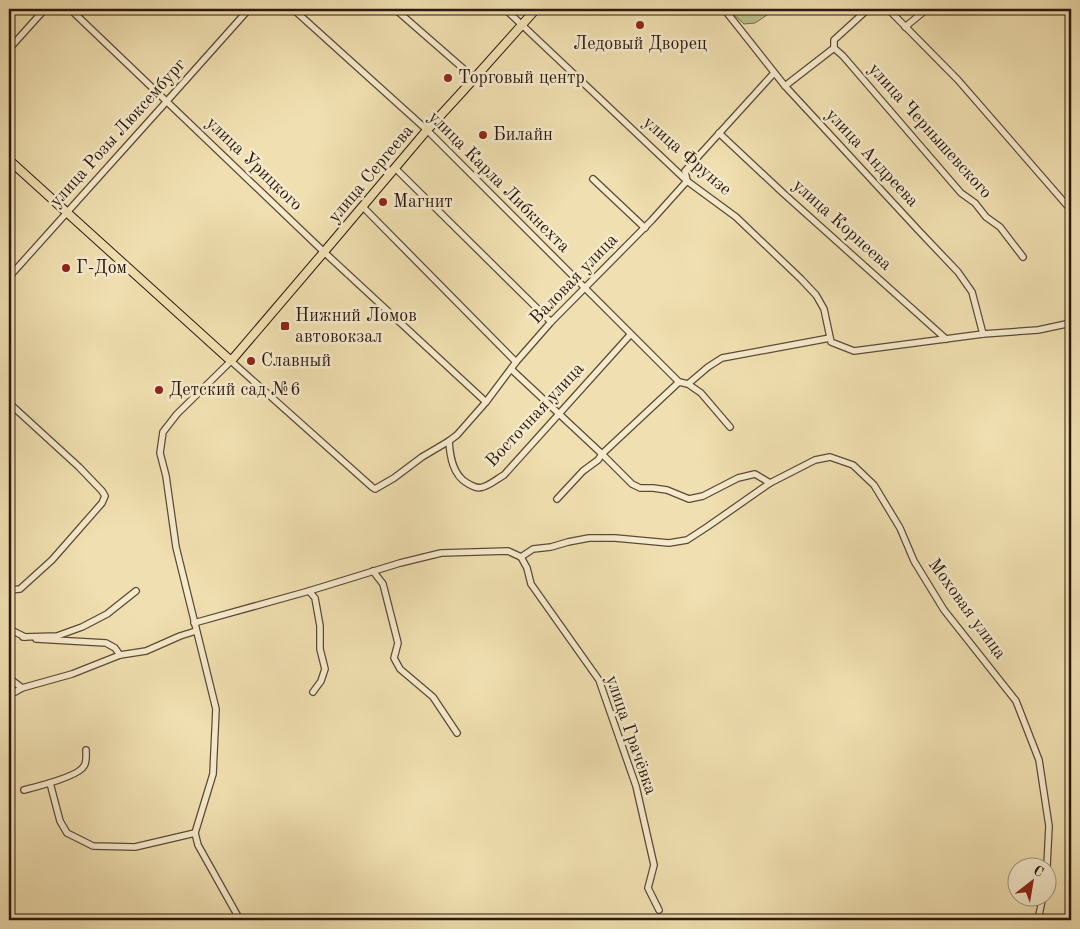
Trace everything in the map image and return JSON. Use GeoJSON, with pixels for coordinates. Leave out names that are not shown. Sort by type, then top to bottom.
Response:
{"type":"FeatureCollection","features":[{"type":"Feature","properties":{"kind":"main road","name":"улица Сергеева"},"geometry":{"type":"LineString","coordinates":[[231,361],[427,130],[536,9]]}},
{"type":"Feature","properties":{"kind":"main road"},"geometry":{"type":"LineString","coordinates":[[9,160],[231,361]]}},
{"type":"Feature","properties":{"kind":"street"},"geometry":{"type":"LineString","coordinates":[[9,49],[45,9]]}},
{"type":"Feature","properties":{"kind":"street","name":"улица Урицкого"},"geometry":{"type":"LineString","coordinates":[[70,9],[324,252],[486,402]]}},
{"type":"Feature","properties":{"kind":"street","name":"улица Розы Люксембург"},"geometry":{"type":"LineString","coordinates":[[9,277],[249,9]]}},
{"type":"Feature","properties":{"kind":"street","name":"улица Карла Либкнехта"},"geometry":{"type":"LineString","coordinates":[[292,9],[427,130],[678,382]]}},
{"type":"Feature","properties":{"kind":"street"},"geometry":{"type":"LineString","coordinates":[[395,9],[474,78]]}},
{"type":"Feature","properties":{"kind":"street","name":"улица Фрунзе"},"geometry":{"type":"LineString","coordinates":[[505,9],[687,181],[736,217],[816,295],[824,309],[830,338]]}},
{"type":"Feature","properties":{"kind":"street","name":"улица Андреева"},"geometry":{"type":"LineString","coordinates":[[724,9],[785,86],[958,272],[972,292],[984,334]]}},
{"type":"Feature","properties":{"kind":"street"},"geometry":{"type":"LineString","coordinates":[[785,86],[834,48],[834,40],[868,9]]}},
{"type":"Feature","properties":{"kind":"street"},"geometry":{"type":"LineString","coordinates":[[888,9],[958,80],[1071,210]]}},
{"type":"Feature","properties":{"kind":"street"},"geometry":{"type":"LineString","coordinates":[[905,27],[927,9]]}},
{"type":"Feature","properties":{"kind":"street","name":"улица Чернышевского"},"geometry":{"type":"LineString","coordinates":[[834,48],[961,193],[975,203],[986,217],[1000,227],[1023,257]]}},
{"type":"Feature","properties":{"kind":"street","name":"Валовая улица"},"geometry":{"type":"LineString","coordinates":[[231,361],[374,489],[394,478],[422,457],[457,435],[551,322],[644,228],[687,181],[685,171],[774,73]]}},
{"type":"Feature","properties":{"kind":"street","name":"улица Корнеева"},"geometry":{"type":"LineString","coordinates":[[719,133],[946,339]]}},
{"type":"Feature","properties":{"kind":"street"},"geometry":{"type":"LineString","coordinates":[[396,168],[551,322]]}},
{"type":"Feature","properties":{"kind":"street"},"geometry":{"type":"LineString","coordinates":[[592,179],[644,228]]}},
{"type":"Feature","properties":{"kind":"street"},"geometry":{"type":"LineString","coordinates":[[363,207],[516,362]]}},
{"type":"Feature","properties":{"kind":"street"},"geometry":{"type":"LineString","coordinates":[[688,384],[722,358],[830,338],[831,342],[854,351],[984,334],[1038,330],[1071,323]]}},
{"type":"Feature","properties":{"kind":"street","name":"Восточная улица"},"geometry":{"type":"LineString","coordinates":[[449,441],[450,454],[457,475],[464,481],[474,487],[482,487],[504,475],[630,334]]}},
{"type":"Feature","properties":{"kind":"street"},"geometry":{"type":"LineString","coordinates":[[231,361],[177,414],[163,432],[160,453],[166,476],[176,548],[216,709],[213,774],[195,833],[198,845],[240,920]]}},
{"type":"Feature","properties":{"kind":"street"},"geometry":{"type":"LineString","coordinates":[[511,369],[632,484],[640,488],[667,490],[689,499],[703,496],[738,478],[754,474],[770,482]]}},
{"type":"Feature","properties":{"kind":"street"},"geometry":{"type":"LineString","coordinates":[[557,499],[583,471],[598,460],[602,454],[678,382],[688,384],[700,393],[730,427]]}},
{"type":"Feature","properties":{"kind":"street"},"geometry":{"type":"LineString","coordinates":[[9,403],[79,467],[105,496],[102,503],[52,560],[20,589],[9,590]]}},
{"type":"Feature","properties":{"kind":"street","name":"Моховая улица"},"geometry":{"type":"LineString","coordinates":[[521,557],[533,549],[590,538],[615,538],[669,543],[687,540],[770,482],[815,460],[830,457],[852,465],[874,485],[900,528],[914,561],[944,610],[1016,701],[1039,760],[1049,826],[1048,856]]}},
{"type":"Feature","properties":{"kind":"street"},"geometry":{"type":"LineString","coordinates":[[194,623],[400,563],[441,553],[508,551],[521,557]]}},
{"type":"Feature","properties":{"kind":"street","name":"улица Грачёвка"},"geometry":{"type":"LineString","coordinates":[[521,557],[527,568],[531,584],[599,680],[636,786],[654,865],[648,888],[659,910]]}},
{"type":"Feature","properties":{"kind":"street"},"geometry":{"type":"LineString","coordinates":[[372,571],[383,584],[394,626],[398,643],[394,658],[400,669],[433,697],[457,733]]}},
{"type":"Feature","properties":{"kind":"street"},"geometry":{"type":"LineString","coordinates":[[23,637],[58,636],[82,627],[107,614],[136,591]]}},
{"type":"Feature","properties":{"kind":"street"},"geometry":{"type":"LineString","coordinates":[[309,591],[315,598],[320,626],[320,649],[325,669],[321,681],[313,692]]}},
{"type":"Feature","properties":{"kind":"street"},"geometry":{"type":"LineString","coordinates":[[9,630],[23,637],[43,640],[106,643],[116,648],[120,655]]}},
{"type":"Feature","properties":{"kind":"street"},"geometry":{"type":"LineString","coordinates":[[9,693],[72,674],[120,655],[146,651],[196,631]]}},
{"type":"Feature","properties":{"kind":"street"},"geometry":{"type":"LineString","coordinates":[[9,678],[22,688]]}},
{"type":"Feature","properties":{"kind":"street"},"geometry":{"type":"LineString","coordinates":[[24,790],[79,772],[84,768],[86,750]]}},
{"type":"Feature","properties":{"kind":"street"},"geometry":{"type":"LineString","coordinates":[[50,783],[60,821],[67,833],[93,846],[135,846],[195,833]]}},
{"type":"Feature","properties":{"kind":"street"},"geometry":{"type":"LineString","coordinates":[[1037,920],[1041,906]]}},
{"type":"Feature","properties":{"kind":"green space"},"geometry":{"type":"Polygon","coordinates":[[[730,9],[776,9],[755,23],[744,24],[730,9]]]}},
{"type":"Feature","properties":{"kind":"place","name":"Ледовый Дворец"},"geometry":{"type":"Point","coordinates":[640,25]}},
{"type":"Feature","properties":{"kind":"place","name":"Торговый центр"},"geometry":{"type":"Point","coordinates":[448,78]}},
{"type":"Feature","properties":{"kind":"place","name":"Билайн"},"geometry":{"type":"Point","coordinates":[483,135]}},
{"type":"Feature","properties":{"kind":"place","name":"Магнит"},"geometry":{"type":"Point","coordinates":[383,202]}},
{"type":"Feature","properties":{"kind":"place","name":"Г-Дом"},"geometry":{"type":"Point","coordinates":[66,268]}},
{"type":"Feature","properties":{"kind":"place","name":"Нижний Ломов автовокзал"},"geometry":{"type":"Point","coordinates":[285,326]}},
{"type":"Feature","properties":{"kind":"place","name":"Славный"},"geometry":{"type":"Point","coordinates":[251,361]}},
{"type":"Feature","properties":{"kind":"place","name":"Детский сад №6"},"geometry":{"type":"Point","coordinates":[159,390]}}]}
